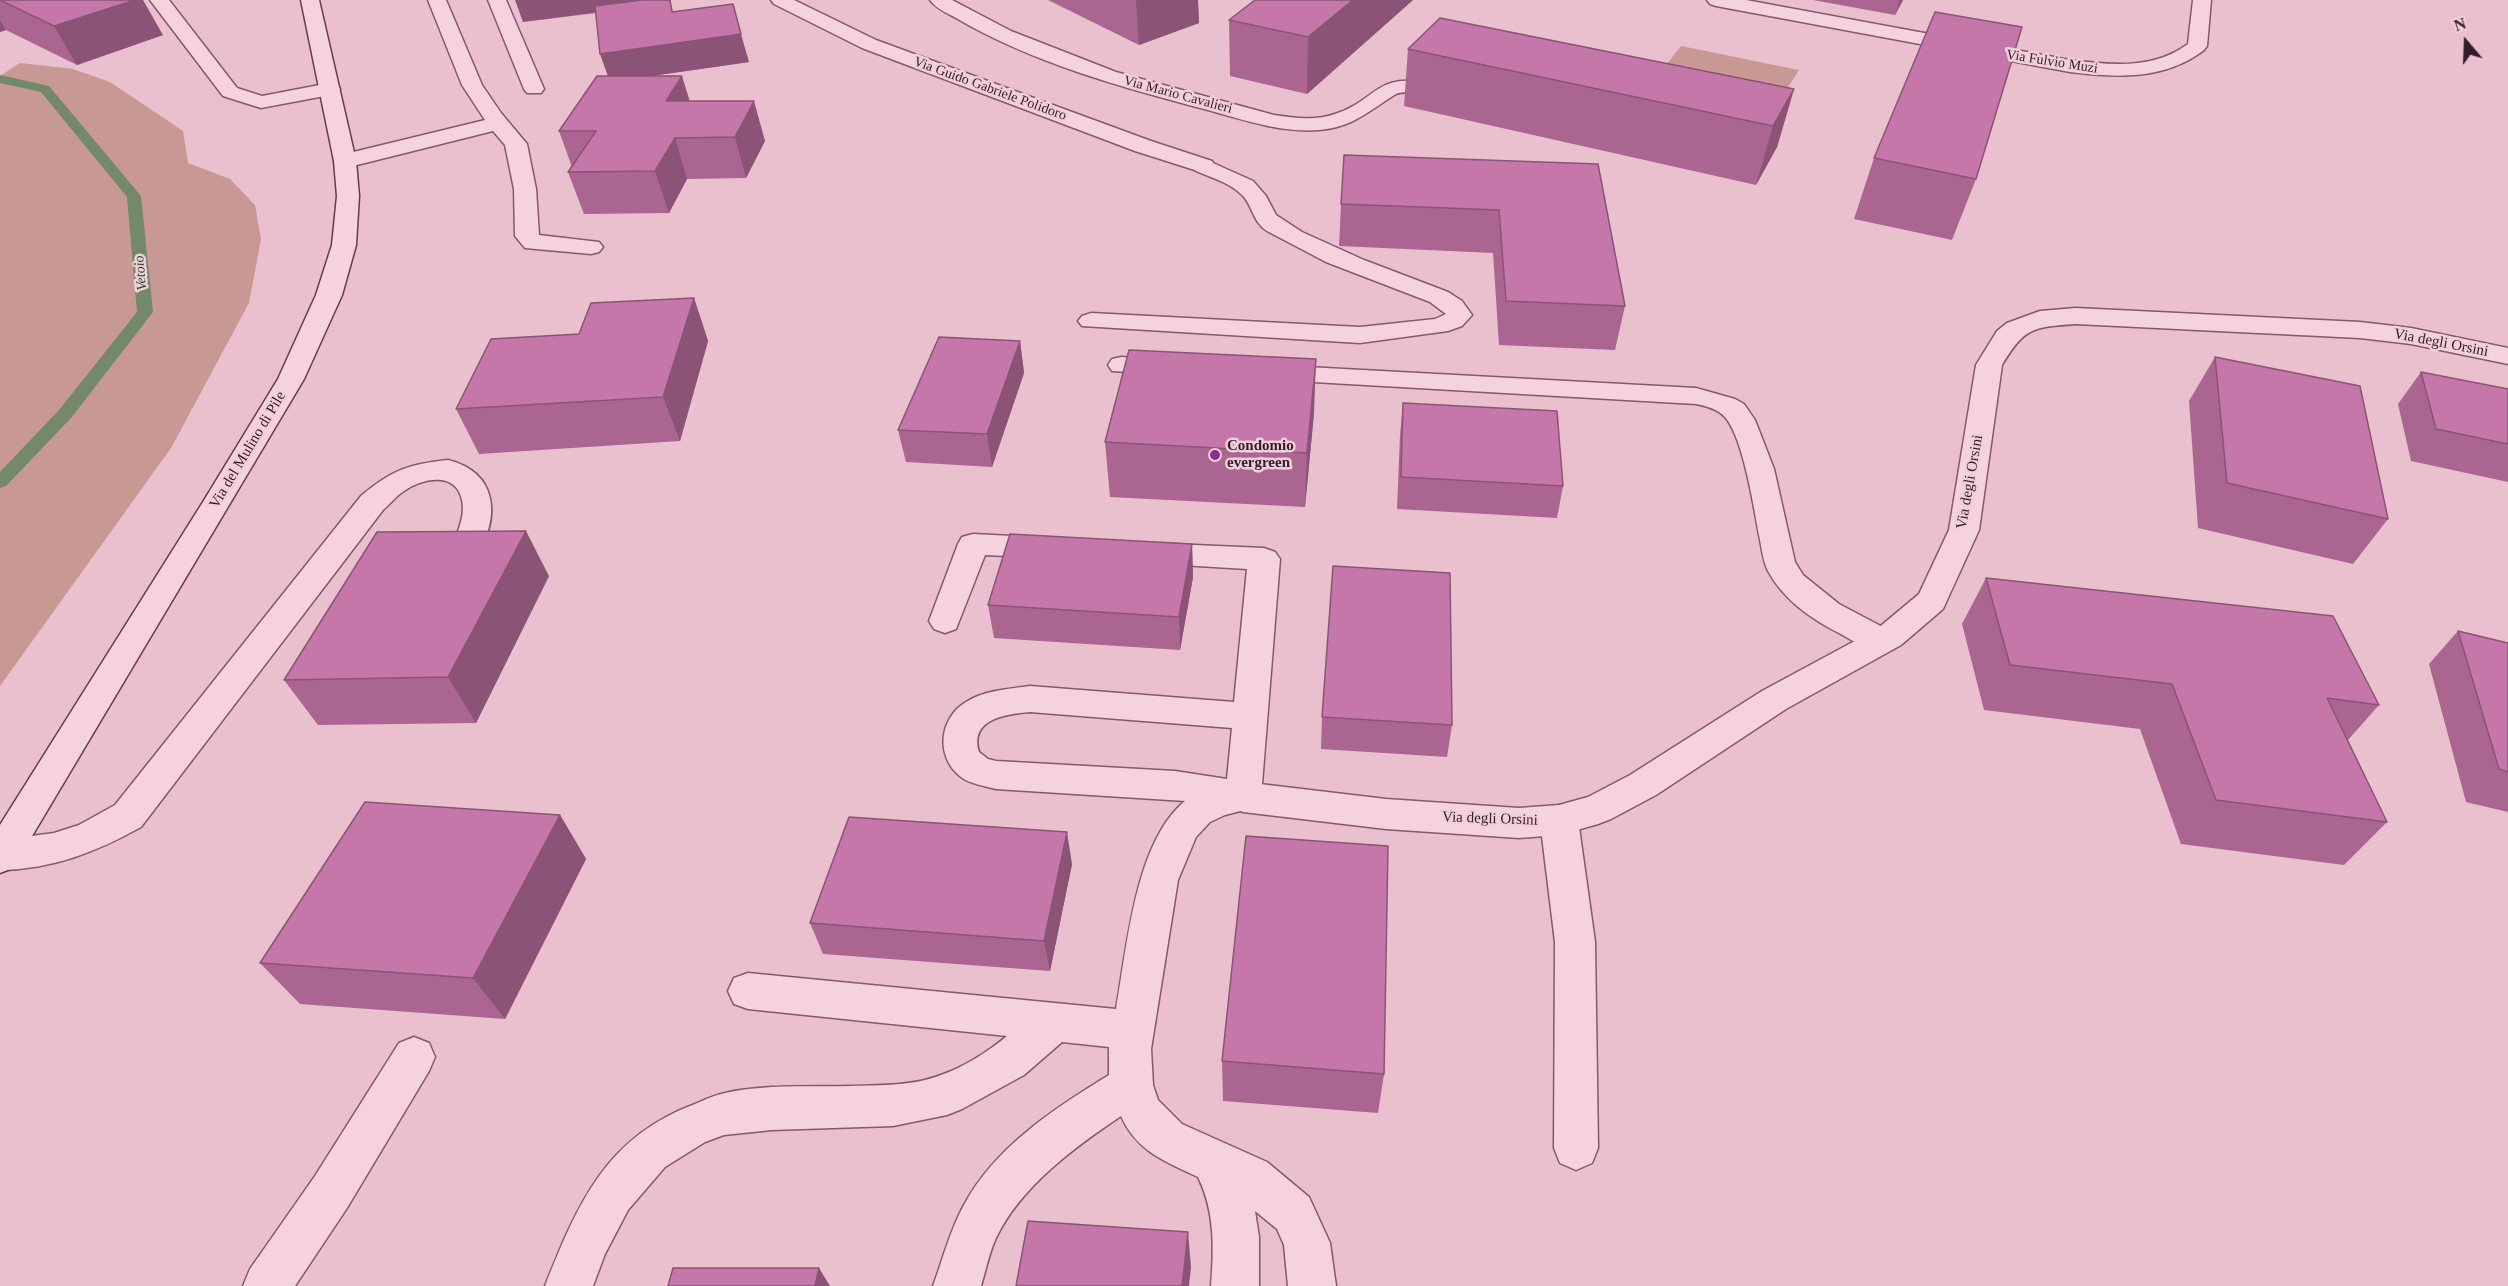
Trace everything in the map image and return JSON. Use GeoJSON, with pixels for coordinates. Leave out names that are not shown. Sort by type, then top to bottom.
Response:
{"type":"FeatureCollection","features":[{"type":"Feature","properties":{"kind":"street"},"geometry":{"type":"LineString","coordinates":[[159,0],[230,93],[261,102],[330,89]]}},
{"type":"Feature","properties":{"kind":"street","name":"Via del Mulino di Pile"},"geometry":{"type":"LineString","coordinates":[[0,856],[291,379],[329,294],[344,245],[348,195],[345,161],[310,0]]}},
{"type":"Feature","properties":{"kind":"street"},"geometry":{"type":"LineString","coordinates":[[436,0],[472,85],[498,123],[516,144],[525,189],[527,236],[533,243],[591,247]]}},
{"type":"Feature","properties":{"kind":"street"},"geometry":{"type":"LineString","coordinates":[[497,0],[534,89]]}},
{"type":"Feature","properties":{"kind":"street","name":"Via Guido Gabriele Polidoro"},"geometry":{"type":"LineString","coordinates":[[780,0],[868,44],[1143,146],[1204,166],[1240,182],[1256,197],[1260,211],[1271,224],[1297,240],[1439,297],[1453,306],[1459,315],[1453,321],[1439,326],[1360,335],[1091,321]]}},
{"type":"Feature","properties":{"kind":"street","name":"Via Mario Cavalieri"},"geometry":{"type":"LineString","coordinates":[[939,0],[974,21],[1071,63],[1167,94],[1286,123],[1308,125],[1330,123],[1361,110],[1390,87],[1408,85],[1422,88]]}},
{"type":"Feature","properties":{"kind":"street","name":"Via Fulvio Muzi"},"geometry":{"type":"LineString","coordinates":[[1716,0],[2070,66],[2124,70],[2169,63],[2190,53],[2197,46],[2202,0]]}},
{"type":"Feature","properties":{"kind":"street"},"geometry":{"type":"LineString","coordinates":[[345,161],[498,123]]}},
{"type":"Feature","properties":{"kind":"street","name":"Via degli Orsini"},"geometry":{"type":"LineString","coordinates":[[1250,716],[1030,699],[1002,702],[979,711],[963,724],[959,742],[963,757],[974,768],[996,775],[1175,784],[1243,797],[1386,814],[1519,823],[1559,820],[1598,809],[1643,785],[1774,699],[1882,641],[1932,601],[1964,530],[1989,365],[2006,337],[2016,328],[2040,319],[2076,316],[2314,326],[2411,336],[2508,356]]}},
{"type":"Feature","properties":{"kind":"street"},"geometry":{"type":"LineString","coordinates":[[1121,365],[1191,369]]}},
{"type":"Feature","properties":{"kind":"street"},"geometry":{"type":"LineString","coordinates":[[1250,372],[1696,396],[1717,401],[1732,409],[1743,419],[1760,475],[1782,569],[1802,594],[1837,618],[1882,641]]}},
{"type":"Feature","properties":{"kind":"street"},"geometry":{"type":"LineString","coordinates":[[0,856],[54,848],[90,837],[128,816],[372,503],[395,483],[422,472],[448,470],[464,477],[477,500],[475,528],[465,550]]}},
{"type":"Feature","properties":{"kind":"street"},"geometry":{"type":"LineString","coordinates":[[945,621],[973,544],[1078,549]]}},
{"type":"Feature","properties":{"kind":"street"},"geometry":{"type":"LineString","coordinates":[[1125,552],[1264,559],[1243,797],[1218,802],[1197,812],[1181,828],[1159,880],[1130,1050],[1131,1085],[1142,1113],[1166,1139],[1251,1178],[1293,1213],[1307,1243],[1312,1286]]}},
{"type":"Feature","properties":{"kind":"street"},"geometry":{"type":"LineString","coordinates":[[1559,820],[1575,942],[1576,1148]]}},
{"type":"Feature","properties":{"kind":"street"},"geometry":{"type":"LineString","coordinates":[[748,991],[1133,1030]]}},
{"type":"Feature","properties":{"kind":"street"},"geometry":{"type":"LineString","coordinates":[[569,1286],[586,1242],[612,1194],[649,1152],[690,1127],[724,1114],[772,1109],[893,1105],[947,1095],[1009,1061],[1055,1022]]}},
{"type":"Feature","properties":{"kind":"street"},"geometry":{"type":"LineString","coordinates":[[267,1286],[331,1192],[414,1057]]}},
{"type":"Feature","properties":{"kind":"street"},"geometry":{"type":"LineString","coordinates":[[957,1286],[982,1218],[1022,1166],[1083,1116],[1131,1085]]}},
{"type":"Feature","properties":{"kind":"street"},"geometry":{"type":"LineString","coordinates":[[1214,1161],[1224,1179],[1233,1205],[1237,1256],[1235,1286]]}},
{"type":"Feature","properties":{"kind":"shaded area"},"geometry":{"type":"Polygon","coordinates":[[[1681,46],[1799,70],[1783,95],[1662,70],[1681,46]]]}},
{"type":"Feature","properties":{"kind":"shaded area"},"geometry":{"type":"Polygon","coordinates":[[[20,63],[73,69],[110,82],[183,131],[188,163],[230,179],[255,205],[261,239],[249,303],[171,448],[0,686],[0,76],[20,63]]]}},
{"type":"Feature","properties":{"kind":"building"},"geometry":{"type":"Polygon","coordinates":[[[0,0],[135,0],[54,26],[0,0]]]}},
{"type":"Feature","properties":{"kind":"building"},"geometry":{"type":"Polygon","coordinates":[[[642,0],[670,0],[672,12],[733,4],[741,34],[600,54],[595,6],[642,0]]]}},
{"type":"Feature","properties":{"kind":"building"},"geometry":{"type":"Polygon","coordinates":[[[1255,0],[1353,0],[1308,37],[1229,20],[1255,0]]]}},
{"type":"Feature","properties":{"kind":"building"},"geometry":{"type":"Polygon","coordinates":[[[1935,12],[2022,27],[1976,179],[1874,158],[1935,12]]]}},
{"type":"Feature","properties":{"kind":"building"},"geometry":{"type":"Polygon","coordinates":[[[1440,18],[1794,89],[1773,126],[1408,49],[1440,18]]]}},
{"type":"Feature","properties":{"kind":"building"},"geometry":{"type":"Polygon","coordinates":[[[597,76],[682,76],[666,101],[754,101],[735,137],[675,138],[655,171],[568,172],[596,131],[559,131],[597,76]]]}},
{"type":"Feature","properties":{"kind":"building"},"geometry":{"type":"Polygon","coordinates":[[[1344,155],[1598,164],[1625,306],[1506,301],[1499,210],[1341,204],[1344,155]]]}},
{"type":"Feature","properties":{"kind":"building"},"geometry":{"type":"Polygon","coordinates":[[[694,298],[663,397],[456,409],[491,339],[579,334],[591,303],[694,298]]]}},
{"type":"Feature","properties":{"kind":"building"},"geometry":{"type":"Polygon","coordinates":[[[939,337],[1020,341],[987,434],[898,430],[939,337]]]}},
{"type":"Feature","properties":{"kind":"building"},"geometry":{"type":"Polygon","coordinates":[[[1129,350],[1316,359],[1307,453],[1105,442],[1129,350]]]}},
{"type":"Feature","properties":{"kind":"building"},"geometry":{"type":"Polygon","coordinates":[[[2215,357],[2360,386],[2388,519],[2227,483],[2215,357]]]}},
{"type":"Feature","properties":{"kind":"building"},"geometry":{"type":"Polygon","coordinates":[[[2421,372],[2508,389],[2508,444],[2436,429],[2421,372]]]}},
{"type":"Feature","properties":{"kind":"building"},"geometry":{"type":"Polygon","coordinates":[[[1403,403],[1557,411],[1563,486],[1401,477],[1403,403]]]}},
{"type":"Feature","properties":{"kind":"building"},"geometry":{"type":"Polygon","coordinates":[[[526,531],[448,677],[284,680],[377,532],[526,531]]]}},
{"type":"Feature","properties":{"kind":"building"},"geometry":{"type":"Polygon","coordinates":[[[1010,534],[1192,544],[1179,617],[988,605],[1010,534]]]}},
{"type":"Feature","properties":{"kind":"building"},"geometry":{"type":"Polygon","coordinates":[[[1333,566],[1450,573],[1452,725],[1322,717],[1333,566]]]}},
{"type":"Feature","properties":{"kind":"building"},"geometry":{"type":"Polygon","coordinates":[[[1986,578],[2333,616],[2379,705],[2327,698],[2387,822],[2216,800],[2172,684],[2010,665],[1986,578]]]}},
{"type":"Feature","properties":{"kind":"building"},"geometry":{"type":"Polygon","coordinates":[[[2458,631],[2508,643],[2508,772],[2499,769],[2458,631]]]}},
{"type":"Feature","properties":{"kind":"building"},"geometry":{"type":"Polygon","coordinates":[[[365,802],[560,815],[473,978],[260,963],[365,802]]]}},
{"type":"Feature","properties":{"kind":"building"},"geometry":{"type":"Polygon","coordinates":[[[849,817],[1067,832],[1044,941],[810,923],[849,817]]]}},
{"type":"Feature","properties":{"kind":"building"},"geometry":{"type":"Polygon","coordinates":[[[1246,836],[1388,846],[1384,1074],[1222,1061],[1246,836]]]}},
{"type":"Feature","properties":{"kind":"building"},"geometry":{"type":"Polygon","coordinates":[[[1028,1221],[1188,1232],[1182,1286],[1016,1286],[1028,1221]]]}},
{"type":"Feature","properties":{"kind":"building"},"geometry":{"type":"Polygon","coordinates":[[[673,1268],[819,1268],[815,1286],[668,1286],[673,1268]]]}},
{"type":"Feature","properties":{"kind":"waterway","name":"Vetoio"},"geometry":{"type":"LineString","coordinates":[[0,79],[45,89],[134,196],[145,312],[65,414],[0,482]]}},
{"type":"Feature","properties":{"kind":"place","name":"Condomio evergreen"},"geometry":{"type":"Point","coordinates":[1215,455]}}]}
